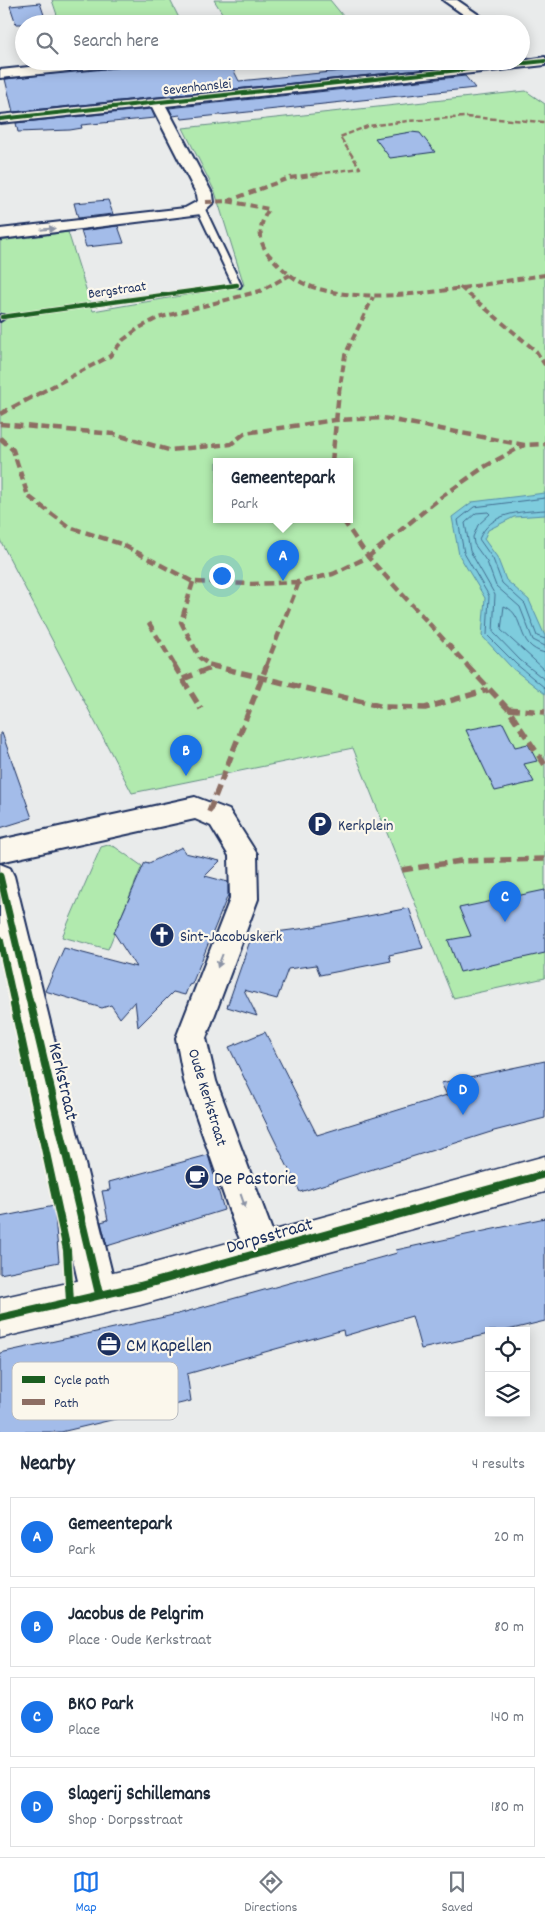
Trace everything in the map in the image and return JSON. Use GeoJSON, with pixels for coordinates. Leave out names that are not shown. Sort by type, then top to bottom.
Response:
{"type":"FeatureCollection","features":[{"type":"Feature","properties":{"kind":"main road","name":"Dorpsstraat"},"geometry":{"type":"LineString","coordinates":[[0,1318],[140,1286],[545,1174]]}},
{"type":"Feature","properties":{"kind":"street"},"geometry":{"type":"LineString","coordinates":[[450,0],[472,15]]}},
{"type":"Feature","properties":{"kind":"street"},"geometry":{"type":"LineString","coordinates":[[530,50],[545,59]]}},
{"type":"Feature","properties":{"kind":"street","name":"Sevenhanslei"},"geometry":{"type":"LineString","coordinates":[[530,61],[545,59]]}},
{"type":"Feature","properties":{"kind":"street"},"geometry":{"type":"LineString","coordinates":[[0,74],[40,70]]}},
{"type":"Feature","properties":{"kind":"street","name":"Sevenhanslei"},"geometry":{"type":"LineString","coordinates":[[0,118],[446,70]]}},
{"type":"Feature","properties":{"kind":"street"},"geometry":{"type":"LineString","coordinates":[[0,234],[185,213],[200,207],[206,202],[205,195],[157,102]]}},
{"type":"Feature","properties":{"kind":"street","name":"Oude Kerkstraat"},"geometry":{"type":"LineString","coordinates":[[0,851],[195,808],[220,818],[243,854],[244,899],[191,1038],[200,1081],[253,1230],[263,1252]]}},
{"type":"Feature","properties":{"kind":"street","name":"Kerkstraat"},"geometry":{"type":"LineString","coordinates":[[0,876],[99,1294]]}},
{"type":"Feature","properties":{"kind":"lane"},"geometry":{"type":"LineString","coordinates":[[200,207],[237,285]]}},
{"type":"Feature","properties":{"kind":"green space"},"geometry":{"type":"Polygon","coordinates":[[[52,0],[170,0],[178,15],[57,15],[52,0]]]}},
{"type":"Feature","properties":{"kind":"green space"},"geometry":{"type":"Polygon","coordinates":[[[214,0],[330,0],[342,15],[223,15],[214,0]]]}},
{"type":"Feature","properties":{"kind":"green space"},"geometry":{"type":"Polygon","coordinates":[[[526,91],[545,104],[545,978],[453,998],[353,748],[132,793],[0,540],[0,241],[68,232],[93,311],[244,285],[215,192],[183,128],[526,91]]]}},
{"type":"Feature","properties":{"kind":"green space"},"geometry":{"type":"Polygon","coordinates":[[[108,845],[115,847],[142,866],[108,949],[62,937],[101,847],[108,845]]]}},
{"type":"Feature","properties":{"kind":"water"},"geometry":{"type":"Polygon","coordinates":[[[545,493],[545,515],[514,517],[488,530],[484,539],[497,557],[506,580],[529,600],[545,636],[545,694],[512,668],[482,636],[485,598],[459,555],[452,517],[472,502],[545,493]]]}},
{"type":"Feature","properties":{"kind":"building"},"geometry":{"type":"Polygon","coordinates":[[[40,3],[44,15],[15,15],[15,21],[10,6],[40,3]]]}},
{"type":"Feature","properties":{"kind":"building"},"geometry":{"type":"Polygon","coordinates":[[[87,70],[234,70],[239,81],[351,70],[418,70],[13,112],[5,79],[87,70]]]}},
{"type":"Feature","properties":{"kind":"building"},"geometry":{"type":"Polygon","coordinates":[[[465,76],[475,88],[182,119],[180,115],[173,116],[169,108],[465,76]]]}},
{"type":"Feature","properties":{"kind":"building"},"geometry":{"type":"Polygon","coordinates":[[[151,109],[155,118],[81,125],[82,128],[70,130],[18,132],[16,123],[151,109]]]}},
{"type":"Feature","properties":{"kind":"building"},"geometry":{"type":"Polygon","coordinates":[[[411,132],[420,133],[435,152],[390,158],[375,138],[411,132]]]}},
{"type":"Feature","properties":{"kind":"building"},"geometry":{"type":"Polygon","coordinates":[[[108,200],[113,214],[78,218],[74,203],[108,200]]]}},
{"type":"Feature","properties":{"kind":"building"},"geometry":{"type":"Polygon","coordinates":[[[118,226],[124,243],[86,247],[81,231],[118,226]]]}},
{"type":"Feature","properties":{"kind":"building"},"geometry":{"type":"Polygon","coordinates":[[[503,723],[515,747],[528,744],[537,761],[524,764],[534,782],[495,791],[466,730],[503,723]]]}},
{"type":"Feature","properties":{"kind":"building"},"geometry":{"type":"Polygon","coordinates":[[[0,733],[2,733],[32,818],[0,828],[0,733]]]}},
{"type":"Feature","properties":{"kind":"building","name":"Sint-Jacobuskerk"},"geometry":{"type":"Polygon","coordinates":[[[182,847],[185,853],[220,861],[205,876],[228,882],[228,895],[192,984],[189,985],[185,995],[173,992],[138,1027],[135,1001],[120,1018],[111,1005],[102,1008],[45,991],[64,948],[136,967],[114,933],[145,862],[149,863],[182,847]]]}},
{"type":"Feature","properties":{"kind":"building"},"geometry":{"type":"Polygon","coordinates":[[[545,890],[545,953],[460,972],[448,940],[471,936],[459,908],[545,890]]]}},
{"type":"Feature","properties":{"kind":"building"},"geometry":{"type":"Polygon","coordinates":[[[409,908],[423,948],[389,955],[391,961],[320,975],[316,965],[288,969],[277,999],[244,990],[257,1016],[227,1007],[252,935],[307,928],[409,908]]]}},
{"type":"Feature","properties":{"kind":"building"},"geometry":{"type":"Polygon","coordinates":[[[265,1032],[317,1135],[447,1095],[441,1083],[545,1061],[545,1118],[494,1131],[300,1192],[229,1047],[265,1032]]]}},
{"type":"Feature","properties":{"kind":"building"},"geometry":{"type":"Polygon","coordinates":[[[208,1155],[224,1210],[107,1246],[101,1222],[108,1220],[102,1191],[110,1190],[109,1182],[208,1155]]]}},
{"type":"Feature","properties":{"kind":"building"},"geometry":{"type":"Polygon","coordinates":[[[54,1206],[59,1262],[0,1274],[0,1217],[54,1206]]]}},
{"type":"Feature","properties":{"kind":"building"},"geometry":{"type":"Polygon","coordinates":[[[545,1218],[545,1321],[520,1327],[485,1327],[485,1335],[421,1349],[412,1316],[344,1336],[343,1330],[187,1374],[191,1401],[178,1404],[178,1362],[12,1362],[12,1420],[111,1420],[61,1432],[0,1432],[0,1353],[178,1314],[397,1253],[396,1250],[545,1218]]]}},
{"type":"Feature","properties":{"kind":"marked path"},"geometry":{"type":"LineString","coordinates":[[228,201],[289,178],[360,168],[340,137],[368,126],[465,117],[545,122]]}},
{"type":"Feature","properties":{"kind":"marked path"},"geometry":{"type":"LineString","coordinates":[[206,202],[227,201],[269,209],[263,220],[260,232],[262,243],[268,254],[285,272],[306,284],[330,292],[383,296],[409,294],[545,275]]}},
{"type":"Feature","properties":{"kind":"marked path"},"geometry":{"type":"LineString","coordinates":[[0,414],[110,356],[123,340],[139,328],[158,318],[178,311],[260,291],[290,275]]}},
{"type":"Feature","properties":{"kind":"marked path"},"geometry":{"type":"LineString","coordinates":[[460,287],[536,351],[545,365]]}},
{"type":"Feature","properties":{"kind":"marked path"},"geometry":{"type":"LineString","coordinates":[[332,458],[335,420],[345,355],[373,297]]}},
{"type":"Feature","properties":{"kind":"marked path"},"geometry":{"type":"LineString","coordinates":[[0,424],[114,434],[169,450],[231,444],[245,433],[335,420],[383,418],[524,445],[545,444]]}},
{"type":"Feature","properties":{"kind":"marked path"},"geometry":{"type":"LineString","coordinates":[[0,438],[13,450],[28,496],[69,527],[121,544],[193,582],[252,584],[299,582],[333,574],[368,557],[440,498],[484,467],[524,445]]}},
{"type":"Feature","properties":{"kind":"marked path"},"geometry":{"type":"LineString","coordinates":[[345,523],[368,557],[508,709],[545,765]]}},
{"type":"Feature","properties":{"kind":"marked path"},"geometry":{"type":"LineString","coordinates":[[193,582],[181,622],[200,658],[213,667],[384,707],[425,708],[488,690]]}},
{"type":"Feature","properties":{"kind":"marked path"},"geometry":{"type":"LineString","coordinates":[[209,812],[299,582]]}},
{"type":"Feature","properties":{"kind":"marked path"},"geometry":{"type":"LineString","coordinates":[[149,623],[201,709]]}},
{"type":"Feature","properties":{"kind":"marked path"},"geometry":{"type":"LineString","coordinates":[[183,679],[213,667]]}},
{"type":"Feature","properties":{"kind":"marked path"},"geometry":{"type":"LineString","coordinates":[[508,709],[545,712]]}},
{"type":"Feature","properties":{"kind":"marked path"},"geometry":{"type":"LineString","coordinates":[[402,870],[461,861],[545,859]]}},
{"type":"Feature","properties":{"kind":"cycle path"},"geometry":{"type":"LineString","coordinates":[[530,63],[545,61]]}},
{"type":"Feature","properties":{"kind":"cycle path"},"geometry":{"type":"LineString","coordinates":[[0,119],[460,70]]}},
{"type":"Feature","properties":{"kind":"cycle path","name":"Bergstraat"},"geometry":{"type":"LineString","coordinates":[[2,317],[237,285]]}},
{"type":"Feature","properties":{"kind":"cycle path"},"geometry":{"type":"LineString","coordinates":[[0,876],[99,1294]]}},
{"type":"Feature","properties":{"kind":"cycle path"},"geometry":{"type":"LineString","coordinates":[[0,939],[67,1250],[70,1302]]}},
{"type":"Feature","properties":{"kind":"cycle path"},"geometry":{"type":"LineString","coordinates":[[0,1318],[140,1286],[545,1174]]}},
{"type":"Feature","properties":{"kind":"place","name":"Gemeentepark"},"geometry":{"type":"Point","coordinates":[283,581]}},
{"type":"Feature","properties":{"kind":"place","name":"Jacobus de Pelgrim"},"geometry":{"type":"Point","coordinates":[186,776]}},
{"type":"Feature","properties":{"kind":"place","name":"Kerkplein"},"geometry":{"type":"Point","coordinates":[320,824]}},
{"type":"Feature","properties":{"kind":"place","name":"BKO Park"},"geometry":{"type":"Point","coordinates":[505,922]}},
{"type":"Feature","properties":{"kind":"place","name":"Sint-Jacobuskerk"},"geometry":{"type":"Point","coordinates":[162,935]}},
{"type":"Feature","properties":{"kind":"place","name":"Slagerij Schillemans"},"geometry":{"type":"Point","coordinates":[463,1115]}},
{"type":"Feature","properties":{"kind":"place","name":"De Pastorie"},"geometry":{"type":"Point","coordinates":[197,1177]}},
{"type":"Feature","properties":{"kind":"place","name":"CM Kapellen"},"geometry":{"type":"Point","coordinates":[109,1344]}}]}
